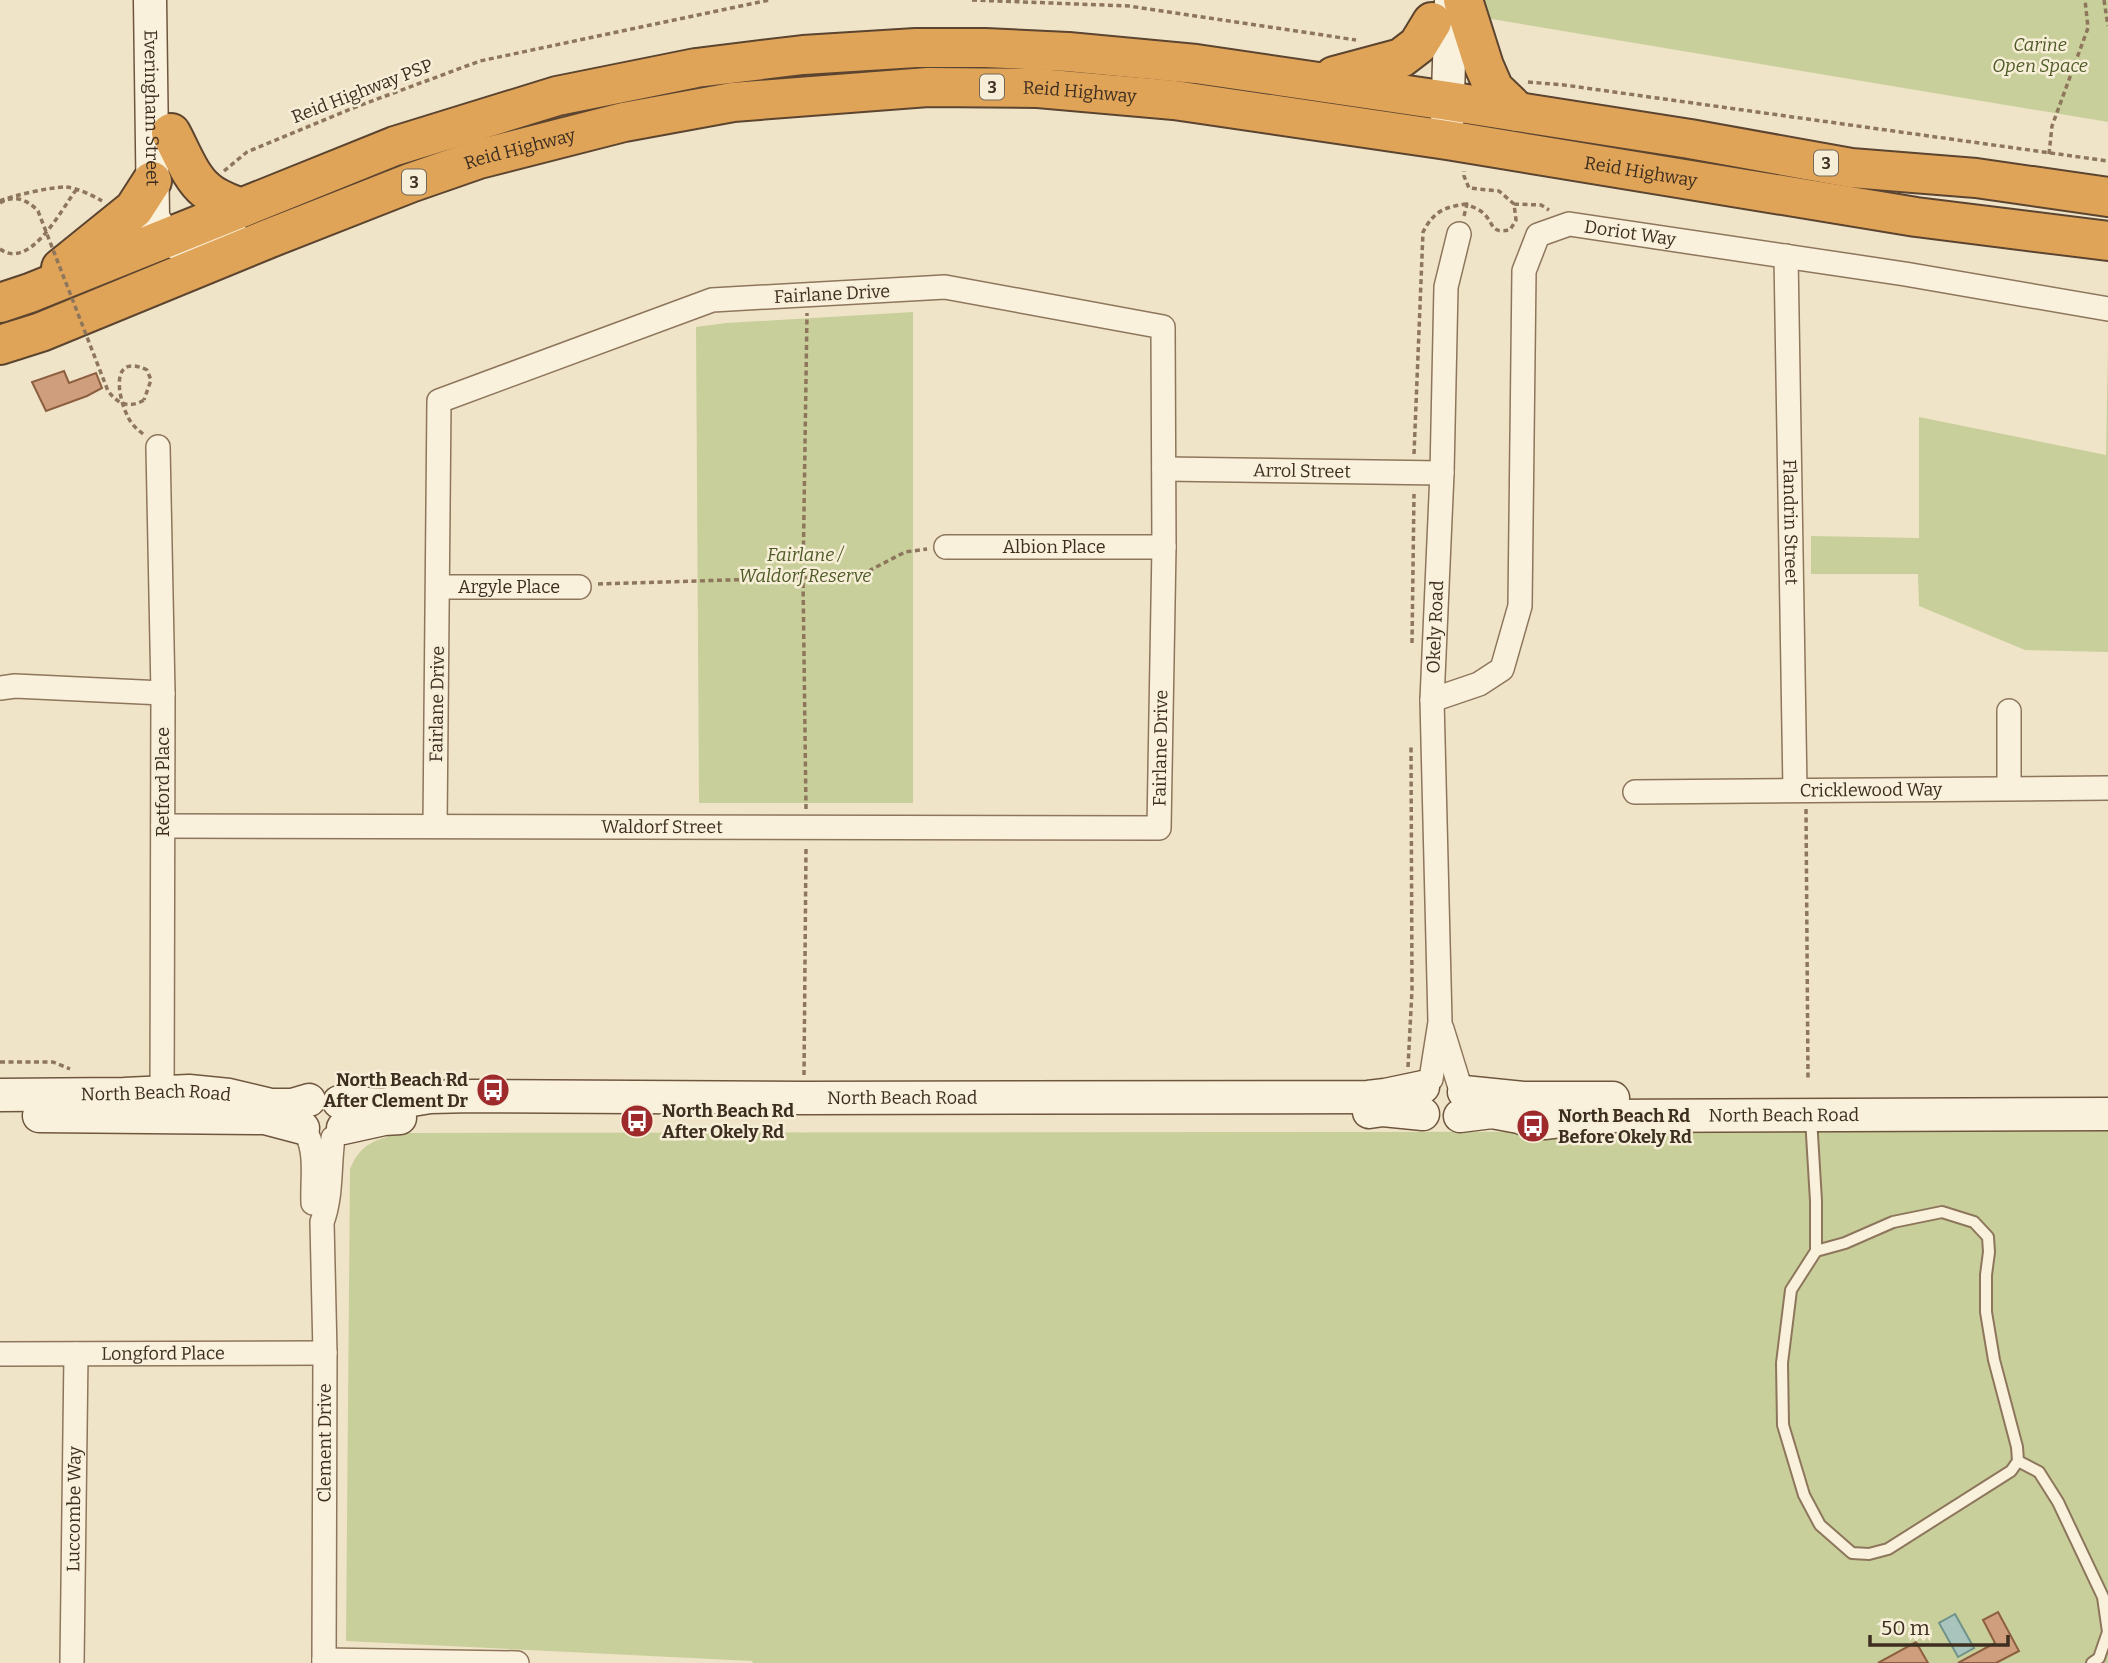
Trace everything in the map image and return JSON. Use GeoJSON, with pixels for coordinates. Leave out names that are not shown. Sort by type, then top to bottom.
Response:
{"type":"FeatureCollection","features":[{"type":"Feature","properties":{"kind":"highway"},"geometry":{"type":"LineString","coordinates":[[1463,0],[1494,89],[1518,112]]}},
{"type":"Feature","properties":{"kind":"highway"},"geometry":{"type":"LineString","coordinates":[[1315,81],[1401,58],[1418,45],[1439,7]]}},
{"type":"Feature","properties":{"kind":"highway","name":"3"},"geometry":{"type":"LineString","coordinates":[[158,220],[241,208],[395,146],[557,96],[696,68],[790,57],[916,48],[1054,51],[1183,63],[1437,99],[1851,168],[1976,178],[2108,197]]}},
{"type":"Feature","properties":{"kind":"highway","name":"Reid Highway"},"geometry":{"type":"LineString","coordinates":[[0,345],[41,332],[270,237],[479,159],[624,122],[720,104],[928,87],[1038,88],[1174,100],[1446,140],[1916,217],[2108,241]]}},
{"type":"Feature","properties":{"kind":"highway"},"geometry":{"type":"LineString","coordinates":[[171,134],[205,190],[241,208]]}},
{"type":"Feature","properties":{"kind":"highway"},"geometry":{"type":"LineString","coordinates":[[15,298],[158,220]]}},
{"type":"Feature","properties":{"kind":"main road","name":"Everingham Street"},"geometry":{"type":"LineString","coordinates":[[150,0],[158,220]]}},
{"type":"Feature","properties":{"kind":"main road","name":"Everingham Street"},"geometry":{"type":"LineString","coordinates":[[158,220],[171,134],[169,0]]}},
{"type":"Feature","properties":{"kind":"main road"},"geometry":{"type":"LineString","coordinates":[[1439,7],[1437,99],[1446,140]]}},
{"type":"Feature","properties":{"kind":"main road"},"geometry":{"type":"LineString","coordinates":[[158,220],[185,247],[202,248],[270,237]]}},
{"type":"Feature","properties":{"kind":"main road"},"geometry":{"type":"LineString","coordinates":[[131,295],[152,276],[162,262],[158,220]]}},
{"type":"Feature","properties":{"kind":"main road","name":"North Beach Road"},"geometry":{"type":"LineString","coordinates":[[0,1095],[124,1094],[162,1104],[265,1118],[322,1122],[382,1105],[430,1097],[473,1096],[1368,1097],[1403,1092],[1438,1092],[1523,1098],[2108,1096]]}},
{"type":"Feature","properties":{"kind":"main road","name":"North Beach Road"},"geometry":{"type":"LineString","coordinates":[[1438,1092],[1492,1112],[1546,1123],[1599,1116],[2108,1114]]}},
{"type":"Feature","properties":{"kind":"main road","name":"North Beach Road"},"geometry":{"type":"LineString","coordinates":[[0,1116],[162,1104]]}},
{"type":"Feature","properties":{"kind":"street","name":"Doriot Way"},"geometry":{"type":"LineString","coordinates":[[1432,700],[1479,684],[1502,669],[1520,606],[1524,271],[1538,235],[1569,224],[1905,274],[2108,309]]}},
{"type":"Feature","properties":{"kind":"street","name":"Okely Road"},"geometry":{"type":"LineString","coordinates":[[1438,1092],[1440,1022],[1432,700],[1442,473],[1446,287],[1460,233]]}},
{"type":"Feature","properties":{"kind":"street","name":"Flandrin Street"},"geometry":{"type":"LineString","coordinates":[[1786,256],[1800,790]]}},
{"type":"Feature","properties":{"kind":"street","name":"Fairlane Drive"},"geometry":{"type":"LineString","coordinates":[[435,826],[439,401],[712,300],[945,287],[1163,327],[1164,547],[1159,828]]}},
{"type":"Feature","properties":{"kind":"street","name":"Retford Place"},"geometry":{"type":"LineString","coordinates":[[158,447],[163,693],[162,1104]]}},
{"type":"Feature","properties":{"kind":"street","name":"Arrol Street"},"geometry":{"type":"LineString","coordinates":[[1164,469],[1442,473]]}},
{"type":"Feature","properties":{"kind":"street","name":"Albion Place"},"geometry":{"type":"LineString","coordinates":[[946,547],[1164,547]]}},
{"type":"Feature","properties":{"kind":"street","name":"Argyle Place"},"geometry":{"type":"LineString","coordinates":[[439,587],[579,587]]}},
{"type":"Feature","properties":{"kind":"street"},"geometry":{"type":"LineString","coordinates":[[0,688],[15,686],[163,693]]}},
{"type":"Feature","properties":{"kind":"street"},"geometry":{"type":"LineString","coordinates":[[2009,711],[2009,788]]}},
{"type":"Feature","properties":{"kind":"street","name":"Cricklewood Way"},"geometry":{"type":"LineString","coordinates":[[1635,792],[2108,788]]}},
{"type":"Feature","properties":{"kind":"street","name":"Waldorf Street"},"geometry":{"type":"LineString","coordinates":[[163,826],[1159,828]]}},
{"type":"Feature","properties":{"kind":"street","name":"Clement Drive"},"geometry":{"type":"LineString","coordinates":[[322,1122],[329,1171],[328,1206],[322,1222],[325,1353],[324,1662]]}},
{"type":"Feature","properties":{"kind":"street","name":"Longford Place"},"geometry":{"type":"LineString","coordinates":[[0,1354],[325,1353]]}},
{"type":"Feature","properties":{"kind":"street","name":"Luccombe Way"},"geometry":{"type":"LineString","coordinates":[[72,1663],[76,1354]]}},
{"type":"Feature","properties":{"kind":"street"},"geometry":{"type":"LineString","coordinates":[[324,1662],[517,1663]]}},
{"type":"Feature","properties":{"kind":"lane"},"geometry":{"type":"LineString","coordinates":[[1811,1115],[1816,1251],[1791,1290],[1782,1363],[1783,1424],[1804,1495],[1820,1525],[1852,1553],[1869,1554],[1888,1549],[2011,1471],[2018,1461],[2017,1447],[1994,1360],[1986,1312],[1988,1237],[1974,1222],[1942,1212],[1893,1222],[1845,1243],[1816,1251]]}},
{"type":"Feature","properties":{"kind":"lane"},"geometry":{"type":"LineString","coordinates":[[2018,1461],[2039,1472],[2052,1492],[2103,1597],[2108,1632],[2099,1658],[2092,1663]]}},
{"type":"Feature","properties":{"kind":"path","name":"Reid Highway PSP"},"geometry":{"type":"LineString","coordinates":[[205,190],[247,152],[353,108],[480,61],[769,0]]}},
{"type":"Feature","properties":{"kind":"path"},"geometry":{"type":"LineString","coordinates":[[2085,0],[2088,28],[2052,126],[2049,154],[2108,161]]}},
{"type":"Feature","properties":{"kind":"path"},"geometry":{"type":"LineString","coordinates":[[2104,0],[2108,26]]}},
{"type":"Feature","properties":{"kind":"path"},"geometry":{"type":"LineString","coordinates":[[1412,644],[1413,472],[1423,232],[1430,220],[1448,207],[1467,204],[1482,212],[1493,228],[1500,232],[1510,230],[1516,220],[1514,204],[1506,195],[1499,191],[1469,188],[1446,140]]}},
{"type":"Feature","properties":{"kind":"path"},"geometry":{"type":"LineString","coordinates":[[0,202],[67,187],[94,197],[117,211],[158,220]]}},
{"type":"Feature","properties":{"kind":"path"},"geometry":{"type":"LineString","coordinates":[[0,249],[18,254],[34,247],[76,190]]}},
{"type":"Feature","properties":{"kind":"path"},"geometry":{"type":"LineString","coordinates":[[0,202],[18,198],[31,203],[38,211],[108,391],[114,400],[128,405],[144,400],[151,380],[146,370],[138,366],[123,370],[118,379],[118,387],[128,417],[134,426],[158,447]]}},
{"type":"Feature","properties":{"kind":"path"},"geometry":{"type":"LineString","coordinates":[[1460,233],[1467,204]]}},
{"type":"Feature","properties":{"kind":"path"},"geometry":{"type":"LineString","coordinates":[[804,1088],[806,828],[803,578],[807,295]]}},
{"type":"Feature","properties":{"kind":"path"},"geometry":{"type":"LineString","coordinates":[[579,587],[606,583],[689,583],[859,576],[905,552],[946,547]]}},
{"type":"Feature","properties":{"kind":"path"},"geometry":{"type":"LineString","coordinates":[[1411,737],[1411,1046],[1438,1092]]}},
{"type":"Feature","properties":{"kind":"path"},"geometry":{"type":"LineString","coordinates":[[1800,790],[1808,1079]]}},
{"type":"Feature","properties":{"kind":"green space","name":"Carine Open Space"},"geometry":{"type":"Polygon","coordinates":[[[1479,0],[2108,0],[2108,122],[1479,17],[1479,0]]]}},
{"type":"Feature","properties":{"kind":"green space","name":"Fairlane / Waldorf Reserve"},"geometry":{"type":"Polygon","coordinates":[[[913,312],[913,803],[699,803],[696,327],[913,312]]]}},
{"type":"Feature","properties":{"kind":"green space"},"geometry":{"type":"Polygon","coordinates":[[[2108,348],[2108,652],[2025,650],[1919,606],[1918,574],[1811,574],[1811,536],[1919,538],[1919,417],[2106,455],[2108,348]]]}},
{"type":"Feature","properties":{"kind":"green space"},"geometry":{"type":"Polygon","coordinates":[[[2108,1131],[2108,1663],[753,1663],[346,1641],[350,1169],[364,1148],[391,1135],[2108,1131]]]}},
{"type":"Feature","properties":{"kind":"water"},"geometry":{"type":"Polygon","coordinates":[[[1955,1614],[1974,1648],[1958,1657],[1939,1623],[1955,1614]]]}},
{"type":"Feature","properties":{"kind":"building"},"geometry":{"type":"Polygon","coordinates":[[[64,371],[69,383],[96,373],[102,388],[46,411],[32,382],[64,371]]]}},
{"type":"Feature","properties":{"kind":"building"},"geometry":{"type":"Polygon","coordinates":[[[1998,1612],[2019,1651],[1996,1663],[1958,1663],[1995,1643],[1983,1620],[1998,1612]]]}},
{"type":"Feature","properties":{"kind":"building"},"geometry":{"type":"Polygon","coordinates":[[[1916,1642],[1928,1663],[1878,1663],[1916,1642]]]}},
{"type":"Feature","properties":{"kind":"place","name":"North Beach Rd After Clement Dr"},"geometry":{"type":"Point","coordinates":[493,1090]}},
{"type":"Feature","properties":{"kind":"place","name":"North Beach Rd After Okely Rd"},"geometry":{"type":"Point","coordinates":[637,1121]}},
{"type":"Feature","properties":{"kind":"place","name":"North Beach Rd Before Okely Rd"},"geometry":{"type":"Point","coordinates":[1533,1126]}}]}
